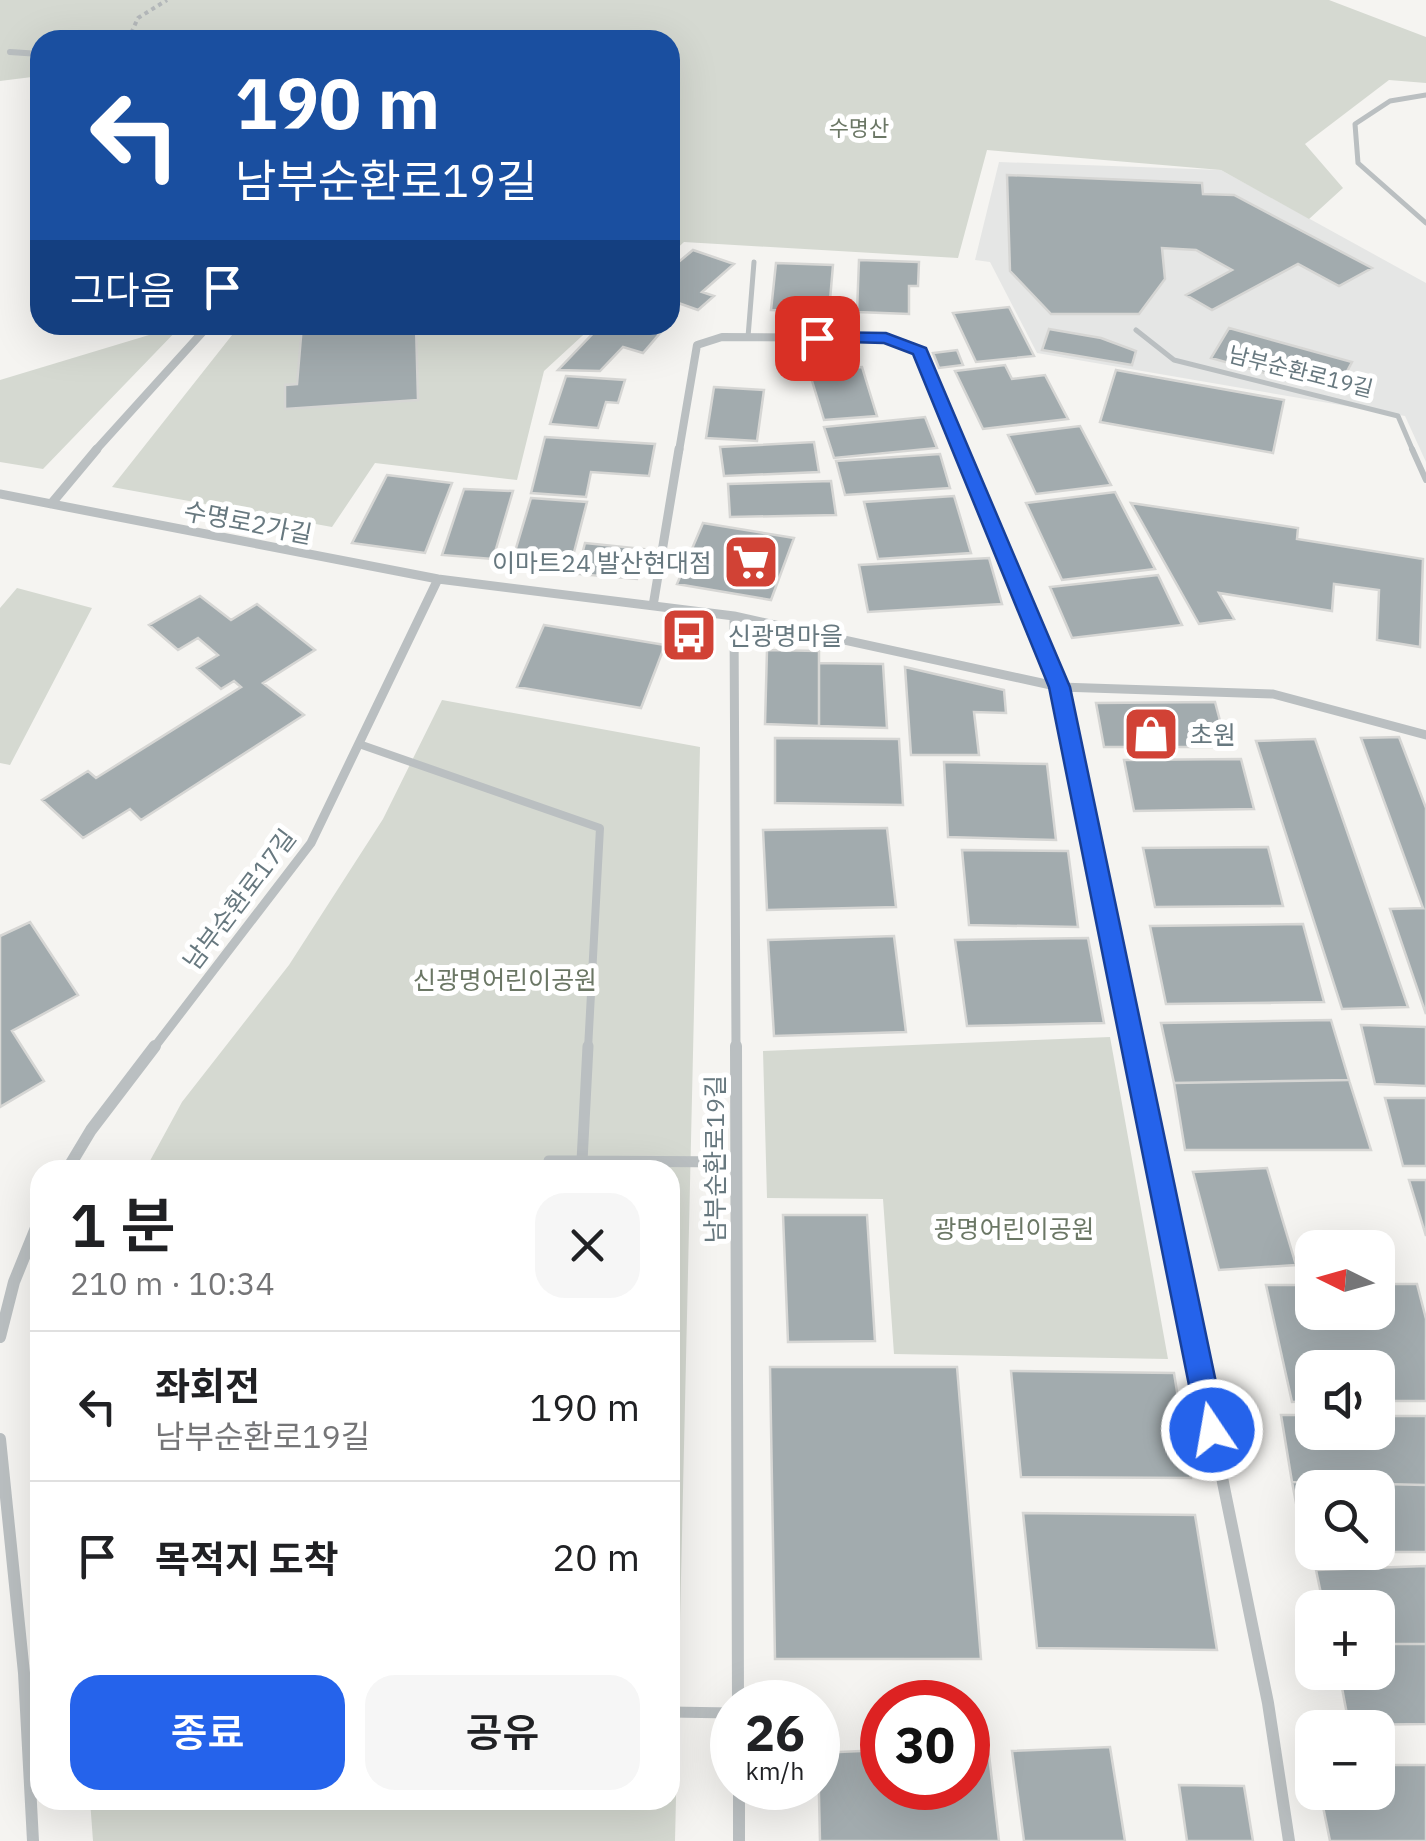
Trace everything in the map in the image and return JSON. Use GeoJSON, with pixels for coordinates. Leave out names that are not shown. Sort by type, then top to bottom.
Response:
{"type":"FeatureCollection","features":[{"type":"Feature","properties":{"kind":"street"},"geometry":{"type":"LineString","coordinates":[[10,52],[30,53]]}},
{"type":"Feature","properties":{"kind":"street"},"geometry":{"type":"LineString","coordinates":[[51,504],[200,335]]}},
{"type":"Feature","properties":{"kind":"street"},"geometry":{"type":"LineString","coordinates":[[653,606],[696,345],[722,337],[886,338],[920,351],[1060,687],[1268,1703],[1290,1841]]}},
{"type":"Feature","properties":{"kind":"street","name":"수명로2가길"},"geometry":{"type":"LineString","coordinates":[[0,494],[438,579]]}},
{"type":"Feature","properties":{"kind":"street"},"geometry":{"type":"LineString","coordinates":[[438,579],[734,616],[1060,687],[1273,694],[1426,735]]}},
{"type":"Feature","properties":{"kind":"street","name":"남부순환로17길"},"geometry":{"type":"LineString","coordinates":[[74,1160],[92,1130],[311,843],[438,579]]}},
{"type":"Feature","properties":{"kind":"street","name":"남부순환로19길"},"geometry":{"type":"LineString","coordinates":[[734,616],[738,1680]]}},
{"type":"Feature","properties":{"kind":"street"},"geometry":{"type":"LineString","coordinates":[[359,744],[600,828],[582,1160]]}},
{"type":"Feature","properties":{"kind":"street"},"geometry":{"type":"LineString","coordinates":[[680,1162],[736,1162]]}},
{"type":"Feature","properties":{"kind":"street"},"geometry":{"type":"LineString","coordinates":[[0,1337],[14,1282],[30,1243]]}},
{"type":"Feature","properties":{"kind":"street"},"geometry":{"type":"LineString","coordinates":[[0,1438],[24,1673],[30,1799]]}},
{"type":"Feature","properties":{"kind":"street"},"geometry":{"type":"LineString","coordinates":[[680,1712],[710,1713]]}},
{"type":"Feature","properties":{"kind":"street"},"geometry":{"type":"LineString","coordinates":[[31,1810],[32,1841]]}},
{"type":"Feature","properties":{"kind":"street"},"geometry":{"type":"LineString","coordinates":[[738,1810],[739,1841]]}},
{"type":"Feature","properties":{"kind":"lane"},"geometry":{"type":"LineString","coordinates":[[1426,95],[1390,102],[1356,124],[1358,162],[1426,223]]}},
{"type":"Feature","properties":{"kind":"lane"},"geometry":{"type":"LineString","coordinates":[[748,337],[754,262]]}},
{"type":"Feature","properties":{"kind":"lane","name":"남부순환로19길"},"geometry":{"type":"LineString","coordinates":[[1136,330],[1174,360],[1398,416],[1426,480]]}},
{"type":"Feature","properties":{"kind":"path"},"geometry":{"type":"LineString","coordinates":[[133,30],[138,18],[167,0]]}},
{"type":"Feature","properties":{"kind":"shaded area"},"geometry":{"type":"Polygon","coordinates":[[[999,162],[1221,170],[1426,283],[1426,462],[1405,416],[1037,353],[990,262],[975,260],[999,162]]]}},
{"type":"Feature","properties":{"kind":"green space","name":"수명산"},"geometry":{"type":"Polygon","coordinates":[[[0,0],[1329,0],[1426,37],[1426,83],[1389,80],[1305,144],[1343,188],[1309,219],[1221,170],[987,150],[958,258],[684,242],[680,246],[680,30],[30,30],[30,77],[0,81],[0,0]]]}},
{"type":"Feature","properties":{"kind":"green space"},"geometry":{"type":"Polygon","coordinates":[[[149,335],[172,335],[43,469],[0,462],[0,380],[149,335]]]}},
{"type":"Feature","properties":{"kind":"green space"},"geometry":{"type":"Polygon","coordinates":[[[232,335],[583,335],[544,371],[517,480],[375,463],[332,527],[112,487],[232,335]]]}},
{"type":"Feature","properties":{"kind":"green space"},"geometry":{"type":"Polygon","coordinates":[[[17,588],[92,608],[10,765],[0,763],[0,608],[17,588]]]}},
{"type":"Feature","properties":{"kind":"green space","name":"신광명어린이공원"},"geometry":{"type":"Polygon","coordinates":[[[442,700],[700,747],[680,1622],[680,1160],[150,1160],[182,1102],[289,965],[383,819],[442,700]]]}},
{"type":"Feature","properties":{"kind":"green space","name":"광명어린이공원"},"geometry":{"type":"Polygon","coordinates":[[[1110,1037],[1168,1359],[894,1354],[883,1199],[767,1198],[763,1051],[1110,1037]]]}},
{"type":"Feature","properties":{"kind":"green space","name":"신광명어린이공원"},"geometry":{"type":"Polygon","coordinates":[[[91,1810],[676,1810],[675,1841],[93,1841],[91,1810]]]}},
{"type":"Feature","properties":{"kind":"building"},"geometry":{"type":"Polygon","coordinates":[[[1007,175],[1202,183],[1203,194],[1234,195],[1372,268],[1339,286],[1298,264],[1212,310],[1186,295],[1232,270],[1196,250],[1162,248],[1165,279],[1139,314],[1051,314],[1010,271],[1007,175]]]}},
{"type":"Feature","properties":{"kind":"building"},"geometry":{"type":"Polygon","coordinates":[[[693,250],[734,264],[702,292],[714,296],[698,310],[680,304],[680,261],[693,250]]]}},
{"type":"Feature","properties":{"kind":"building"},"geometry":{"type":"Polygon","coordinates":[[[859,260],[919,262],[918,286],[909,286],[909,314],[857,312],[859,260]]]}},
{"type":"Feature","properties":{"kind":"building"},"geometry":{"type":"Polygon","coordinates":[[[776,263],[833,265],[829,312],[771,310],[776,263]]]}},
{"type":"Feature","properties":{"kind":"building"},"geometry":{"type":"Polygon","coordinates":[[[1009,307],[1034,356],[976,362],[953,313],[1009,307]]]}},
{"type":"Feature","properties":{"kind":"building"},"geometry":{"type":"Polygon","coordinates":[[[1229,328],[1352,362],[1344,377],[1305,367],[1297,382],[1211,358],[1229,328]]]}},
{"type":"Feature","properties":{"kind":"building"},"geometry":{"type":"Polygon","coordinates":[[[1049,329],[1101,338],[1136,351],[1132,365],[1042,350],[1049,329]]]}},
{"type":"Feature","properties":{"kind":"building"},"geometry":{"type":"Polygon","coordinates":[[[301,335],[416,335],[418,400],[285,409],[285,385],[297,384],[301,335]]]}},
{"type":"Feature","properties":{"kind":"building"},"geometry":{"type":"Polygon","coordinates":[[[591,335],[658,335],[643,353],[623,347],[600,371],[558,370],[591,335]]]}},
{"type":"Feature","properties":{"kind":"building"},"geometry":{"type":"Polygon","coordinates":[[[957,350],[963,365],[939,368],[933,353],[957,350]]]}},
{"type":"Feature","properties":{"kind":"building"},"geometry":{"type":"Polygon","coordinates":[[[1005,365],[1012,379],[1045,375],[1068,419],[983,429],[955,371],[1005,365]]]}},
{"type":"Feature","properties":{"kind":"building"},"geometry":{"type":"Polygon","coordinates":[[[862,367],[877,416],[824,420],[809,371],[862,367]]]}},
{"type":"Feature","properties":{"kind":"building"},"geometry":{"type":"Polygon","coordinates":[[[1116,370],[1284,400],[1273,453],[1100,422],[1116,370]]]}},
{"type":"Feature","properties":{"kind":"building"},"geometry":{"type":"Polygon","coordinates":[[[566,376],[625,380],[618,403],[606,402],[598,428],[550,424],[566,376]]]}},
{"type":"Feature","properties":{"kind":"building"},"geometry":{"type":"Polygon","coordinates":[[[714,387],[764,390],[757,441],[706,438],[714,387]]]}},
{"type":"Feature","properties":{"kind":"building"},"geometry":{"type":"Polygon","coordinates":[[[925,417],[937,448],[834,458],[824,427],[925,417]]]}},
{"type":"Feature","properties":{"kind":"building"},"geometry":{"type":"Polygon","coordinates":[[[1080,426],[1111,485],[1036,494],[1008,435],[1080,426]]]}},
{"type":"Feature","properties":{"kind":"building"},"geometry":{"type":"Polygon","coordinates":[[[545,437],[655,444],[649,476],[591,472],[586,497],[531,493],[545,437]]]}},
{"type":"Feature","properties":{"kind":"building"},"geometry":{"type":"Polygon","coordinates":[[[814,442],[819,472],[724,476],[720,447],[814,442]]]}},
{"type":"Feature","properties":{"kind":"building"},"geometry":{"type":"Polygon","coordinates":[[[940,454],[950,488],[845,495],[836,461],[940,454]]]}},
{"type":"Feature","properties":{"kind":"building"},"geometry":{"type":"Polygon","coordinates":[[[387,475],[452,483],[425,553],[352,543],[387,475]]]}},
{"type":"Feature","properties":{"kind":"building"},"geometry":{"type":"Polygon","coordinates":[[[831,481],[836,515],[730,517],[728,484],[831,481]]]}},
{"type":"Feature","properties":{"kind":"building"},"geometry":{"type":"Polygon","coordinates":[[[464,489],[513,491],[493,559],[442,555],[464,489]]]}},
{"type":"Feature","properties":{"kind":"building"},"geometry":{"type":"Polygon","coordinates":[[[1115,492],[1155,569],[1062,580],[1026,503],[1115,492]]]}},
{"type":"Feature","properties":{"kind":"building"},"geometry":{"type":"Polygon","coordinates":[[[954,496],[971,553],[878,559],[864,502],[954,496]]]}},
{"type":"Feature","properties":{"kind":"building"},"geometry":{"type":"Polygon","coordinates":[[[531,498],[587,502],[572,560],[514,555],[531,498]]]}},
{"type":"Feature","properties":{"kind":"building"},"geometry":{"type":"Polygon","coordinates":[[[1131,503],[1298,528],[1297,539],[1423,559],[1420,647],[1377,640],[1379,590],[1334,584],[1332,611],[1219,593],[1234,619],[1199,624],[1131,503]]]}},
{"type":"Feature","properties":{"kind":"building"},"geometry":{"type":"Polygon","coordinates":[[[703,523],[794,538],[771,600],[677,584],[703,523]]]}},
{"type":"Feature","properties":{"kind":"building"},"geometry":{"type":"Polygon","coordinates":[[[585,543],[644,549],[637,579],[577,574],[585,543]]]}},
{"type":"Feature","properties":{"kind":"building"},"geometry":{"type":"Polygon","coordinates":[[[989,558],[1002,604],[868,612],[859,565],[989,558]]]}},
{"type":"Feature","properties":{"kind":"building"},"geometry":{"type":"Polygon","coordinates":[[[1158,575],[1182,625],[1072,638],[1050,587],[1158,575]]]}},
{"type":"Feature","properties":{"kind":"building"},"geometry":{"type":"Polygon","coordinates":[[[200,596],[231,620],[257,604],[315,650],[263,683],[304,715],[141,820],[130,809],[83,838],[42,800],[88,771],[96,778],[241,687],[234,681],[221,689],[197,668],[218,655],[198,638],[178,650],[149,625],[200,596]]]}},
{"type":"Feature","properties":{"kind":"building"},"geometry":{"type":"Polygon","coordinates":[[[544,625],[665,645],[641,708],[517,687],[544,625]]]}},
{"type":"Feature","properties":{"kind":"building"},"geometry":{"type":"Polygon","coordinates":[[[767,650],[819,651],[819,726],[765,724],[767,650]]]}},
{"type":"Feature","properties":{"kind":"building"},"geometry":{"type":"Polygon","coordinates":[[[819,663],[883,664],[887,728],[819,726],[819,663]]]}},
{"type":"Feature","properties":{"kind":"building"},"geometry":{"type":"Polygon","coordinates":[[[905,667],[1004,690],[1006,713],[974,712],[979,755],[911,755],[905,667]]]}},
{"type":"Feature","properties":{"kind":"building"},"geometry":{"type":"Polygon","coordinates":[[[1215,702],[1227,747],[1104,747],[1096,703],[1215,702]]]}},
{"type":"Feature","properties":{"kind":"building"},"geometry":{"type":"Polygon","coordinates":[[[1399,737],[1426,808],[1426,1014],[1390,909],[1423,908],[1361,738],[1399,737]]]}},
{"type":"Feature","properties":{"kind":"building"},"geometry":{"type":"Polygon","coordinates":[[[775,738],[899,739],[903,805],[775,803],[775,738]]]}},
{"type":"Feature","properties":{"kind":"building"},"geometry":{"type":"Polygon","coordinates":[[[1315,739],[1408,1007],[1342,1009],[1256,741],[1315,739]]]}},
{"type":"Feature","properties":{"kind":"building"},"geometry":{"type":"Polygon","coordinates":[[[1241,759],[1254,809],[1134,811],[1124,760],[1241,759]]]}},
{"type":"Feature","properties":{"kind":"building"},"geometry":{"type":"Polygon","coordinates":[[[944,762],[1047,764],[1056,840],[948,837],[944,762]]]}},
{"type":"Feature","properties":{"kind":"building"},"geometry":{"type":"Polygon","coordinates":[[[887,828],[896,907],[767,910],[763,830],[887,828]]]}},
{"type":"Feature","properties":{"kind":"building"},"geometry":{"type":"Polygon","coordinates":[[[1268,847],[1283,906],[1155,907],[1143,848],[1268,847]]]}},
{"type":"Feature","properties":{"kind":"building"},"geometry":{"type":"Polygon","coordinates":[[[962,850],[1068,851],[1078,927],[969,925],[962,850]]]}},
{"type":"Feature","properties":{"kind":"building"},"geometry":{"type":"Polygon","coordinates":[[[30,922],[78,995],[12,1031],[44,1081],[0,1107],[0,936],[30,922]]]}},
{"type":"Feature","properties":{"kind":"building"},"geometry":{"type":"Polygon","coordinates":[[[1303,924],[1324,1002],[1166,1004],[1150,926],[1303,924]]]}},
{"type":"Feature","properties":{"kind":"building"},"geometry":{"type":"Polygon","coordinates":[[[894,936],[906,1032],[774,1036],[768,940],[894,936]]]}},
{"type":"Feature","properties":{"kind":"building"},"geometry":{"type":"Polygon","coordinates":[[[1088,938],[1104,1023],[967,1026],[955,940],[1088,938]]]}},
{"type":"Feature","properties":{"kind":"building"},"geometry":{"type":"Polygon","coordinates":[[[1331,1020],[1349,1080],[1174,1083],[1161,1023],[1331,1020]]]}},
{"type":"Feature","properties":{"kind":"building"},"geometry":{"type":"Polygon","coordinates":[[[1361,1025],[1426,1027],[1426,1086],[1375,1084],[1361,1025]]]}},
{"type":"Feature","properties":{"kind":"building"},"geometry":{"type":"Polygon","coordinates":[[[1349,1080],[1371,1150],[1185,1150],[1174,1083],[1349,1080]]]}},
{"type":"Feature","properties":{"kind":"building"},"geometry":{"type":"Polygon","coordinates":[[[1385,1098],[1426,1098],[1426,1166],[1403,1166],[1385,1098]]]}},
{"type":"Feature","properties":{"kind":"building"},"geometry":{"type":"Polygon","coordinates":[[[1267,1168],[1295,1265],[1219,1270],[1193,1172],[1267,1168]]]}},
{"type":"Feature","properties":{"kind":"building"},"geometry":{"type":"Polygon","coordinates":[[[1409,1180],[1426,1180],[1426,1236],[1409,1180]]]}},
{"type":"Feature","properties":{"kind":"building"},"geometry":{"type":"Polygon","coordinates":[[[783,1215],[867,1215],[875,1341],[788,1342],[783,1215]]]}},
{"type":"Feature","properties":{"kind":"building"},"geometry":{"type":"Polygon","coordinates":[[[1395,1284],[1417,1284],[1426,1319],[1426,1401],[1395,1401],[1395,1350],[1295,1350],[1292,1402],[1266,1285],[1295,1285],[1295,1330],[1395,1330],[1395,1284]]]}},
{"type":"Feature","properties":{"kind":"building"},"geometry":{"type":"Polygon","coordinates":[[[770,1367],[957,1367],[981,1659],[775,1659],[770,1367]]]}},
{"type":"Feature","properties":{"kind":"building"},"geometry":{"type":"Polygon","coordinates":[[[1011,1371],[1174,1373],[1191,1478],[1021,1477],[1011,1371]]]}},
{"type":"Feature","properties":{"kind":"building"},"geometry":{"type":"Polygon","coordinates":[[[1281,1415],[1295,1415],[1295,1450],[1395,1450],[1395,1416],[1426,1416],[1426,1485],[1395,1484],[1395,1470],[1295,1470],[1292,1482],[1281,1415]]]}},
{"type":"Feature","properties":{"kind":"building"},"geometry":{"type":"Polygon","coordinates":[[[1395,1484],[1426,1485],[1426,1552],[1395,1552],[1395,1484]]]}},
{"type":"Feature","properties":{"kind":"building"},"geometry":{"type":"Polygon","coordinates":[[[1023,1513],[1195,1515],[1217,1650],[1037,1648],[1023,1513]]]}},
{"type":"Feature","properties":{"kind":"building"},"geometry":{"type":"Polygon","coordinates":[[[1426,1566],[1426,1644],[1395,1644],[1395,1590],[1320,1590],[1316,1570],[1426,1566]]]}},
{"type":"Feature","properties":{"kind":"building"},"geometry":{"type":"Polygon","coordinates":[[[1395,1644],[1426,1644],[1426,1724],[1395,1724],[1395,1710],[1346,1710],[1342,1690],[1395,1690],[1395,1644]]]}},
{"type":"Feature","properties":{"kind":"building"},"geometry":{"type":"Polygon","coordinates":[[[1110,1747],[1125,1841],[1024,1841],[1012,1751],[1110,1747]]]}},
{"type":"Feature","properties":{"kind":"building"},"geometry":{"type":"Polygon","coordinates":[[[860,1751],[860,1810],[990,1810],[990,1763],[999,1841],[820,1841],[819,1810],[840,1810],[840,1752],[860,1751]]]}},
{"type":"Feature","properties":{"kind":"building"},"geometry":{"type":"Polygon","coordinates":[[[1395,1765],[1426,1765],[1426,1841],[1330,1841],[1324,1810],[1395,1810],[1395,1765]]]}},
{"type":"Feature","properties":{"kind":"building"},"geometry":{"type":"Polygon","coordinates":[[[1179,1785],[1244,1786],[1253,1841],[1187,1841],[1179,1785]]]}},
{"type":"Feature","properties":{"kind":"place","name":"이마트24 발산현대점"},"geometry":{"type":"Point","coordinates":[751,562]}},
{"type":"Feature","properties":{"kind":"place","name":"신광명마을"},"geometry":{"type":"Point","coordinates":[689,635]}},
{"type":"Feature","properties":{"kind":"place","name":"초원"},"geometry":{"type":"Point","coordinates":[1151,734]}},
{"type":"Feature","properties":{"kind":"route"},"geometry":{"type":"LineString","coordinates":[[817,338],[886,338],[920,351],[1060,687],[1212,1430]]}}]}
